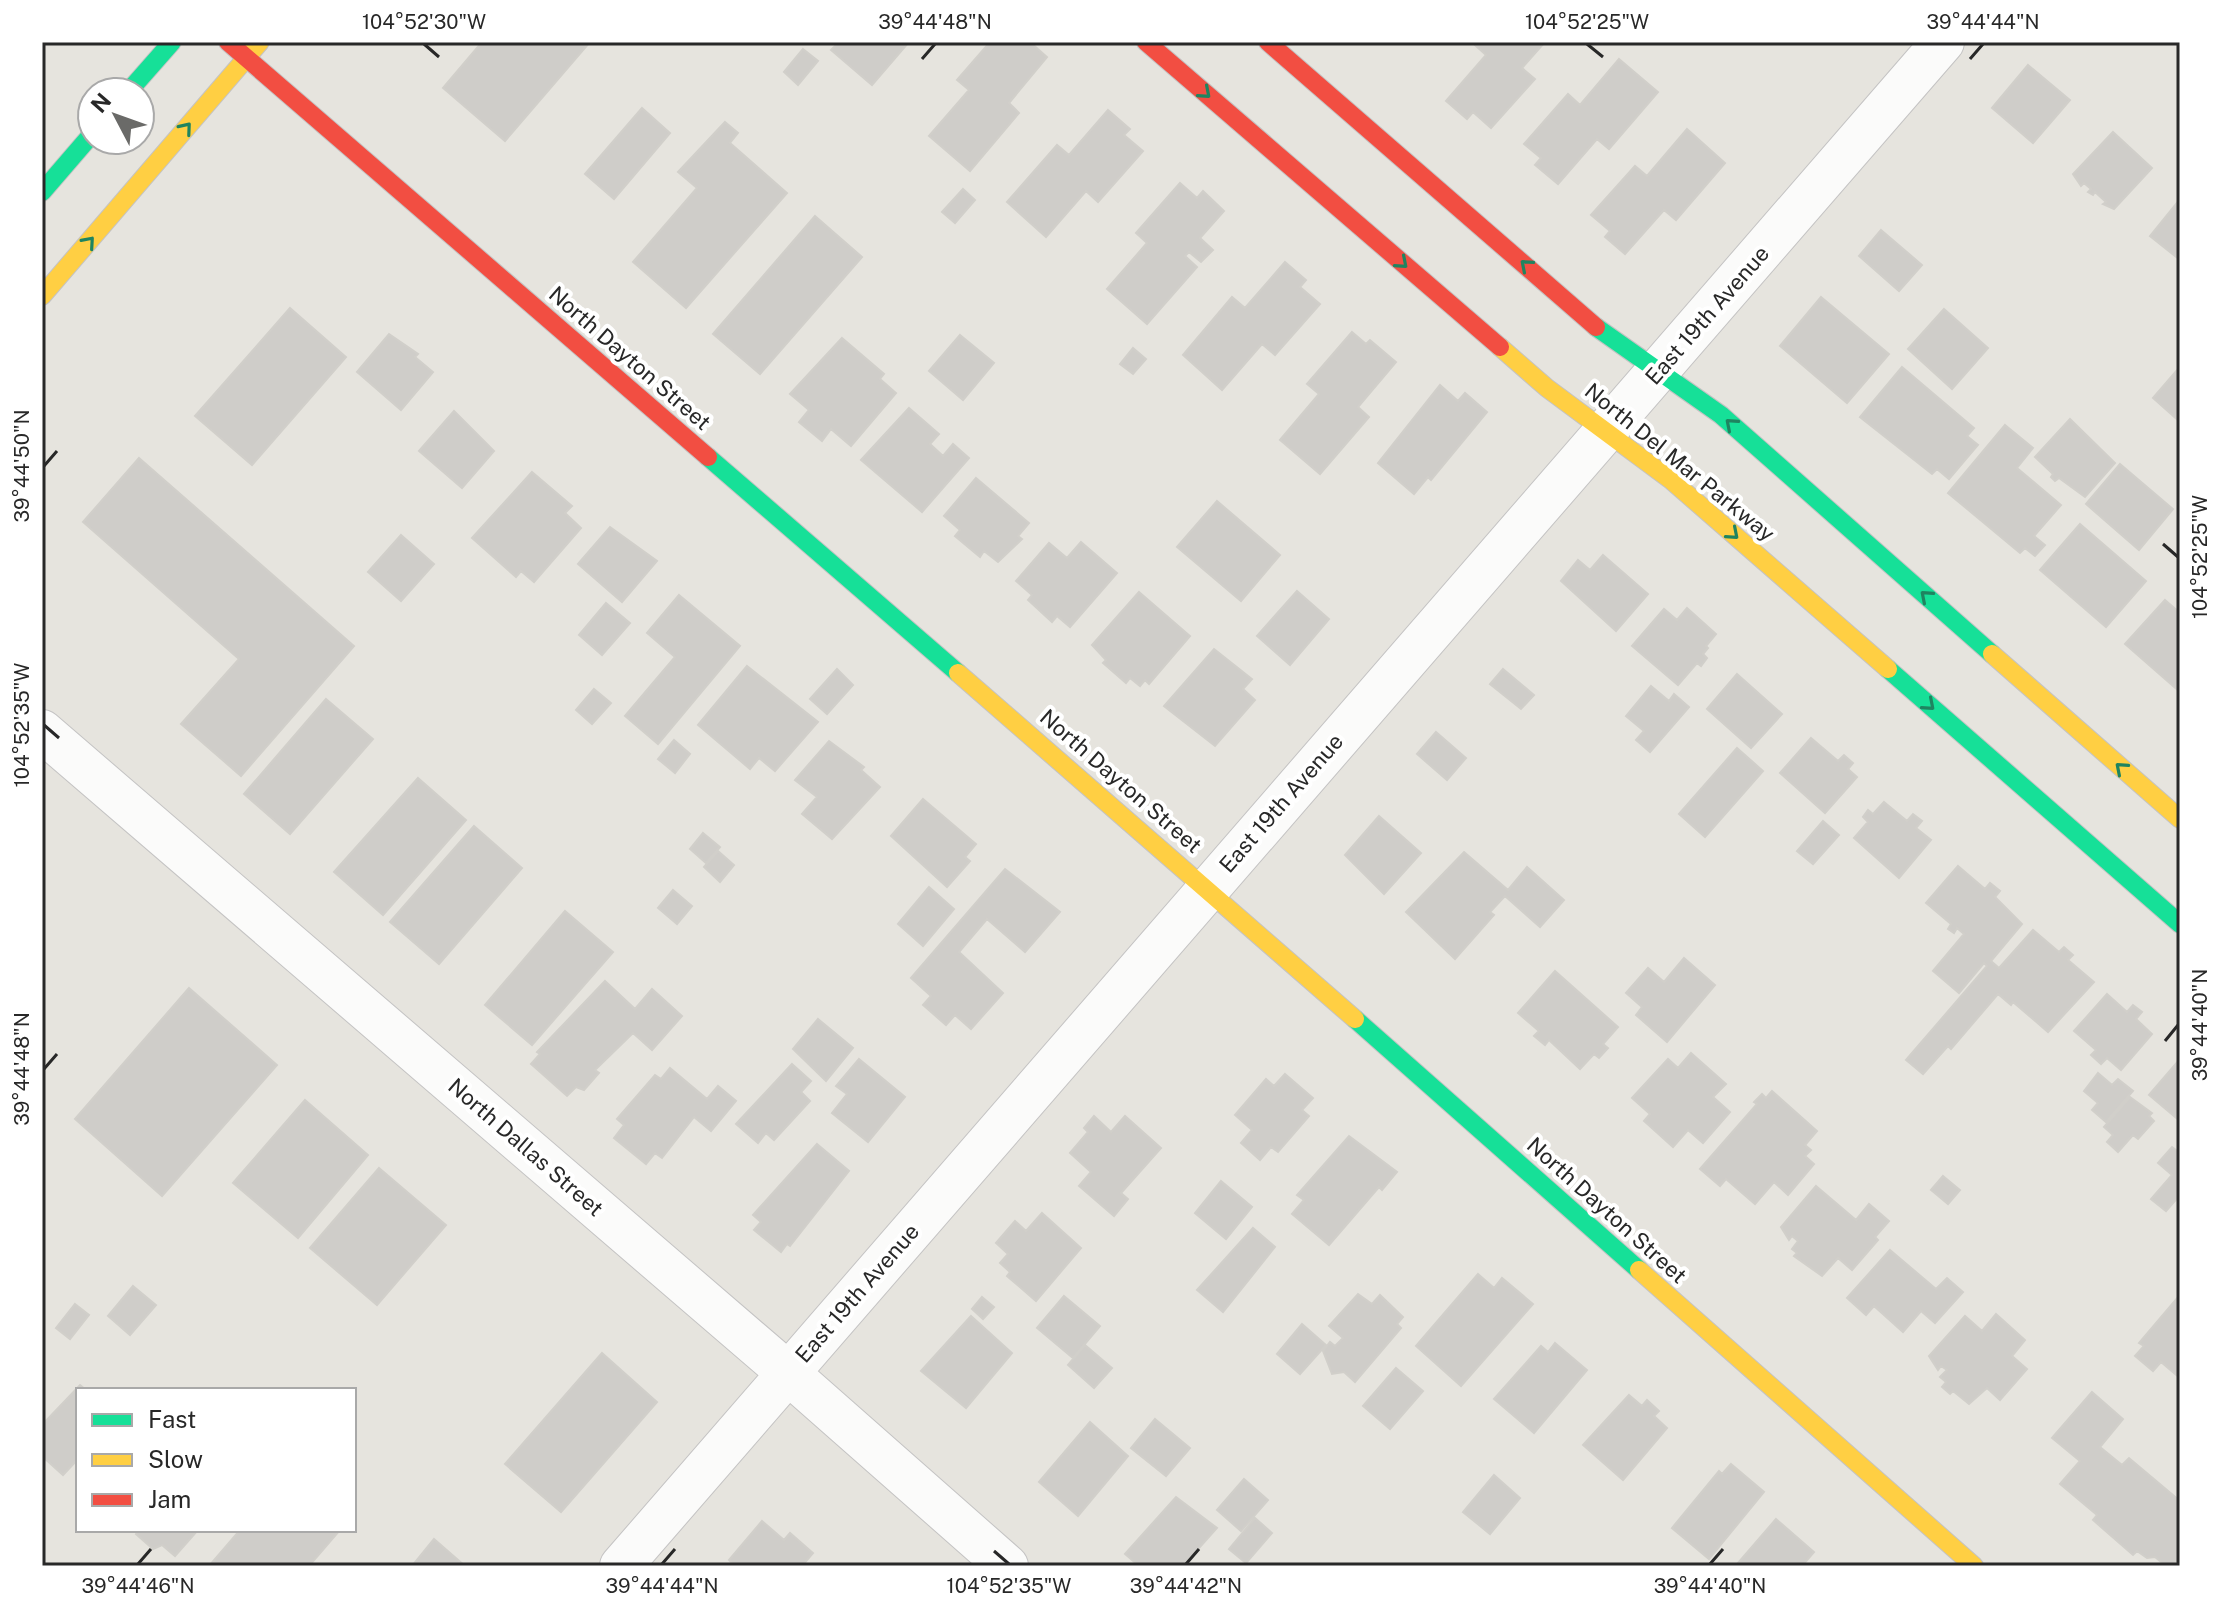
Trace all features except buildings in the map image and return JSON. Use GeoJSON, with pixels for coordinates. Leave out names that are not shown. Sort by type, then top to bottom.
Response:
{"type":"FeatureCollection","features":[{"type":"Feature","properties":{"kind":"street"},"geometry":{"type":"LineString","coordinates":[[142,76],[172,42]]}},
{"type":"Feature","properties":{"kind":"street","name":"North Dayton Street"},"geometry":{"type":"LineString","coordinates":[[228,42],[1207,888],[1974,1566]]}},
{"type":"Feature","properties":{"kind":"street"},"geometry":{"type":"LineString","coordinates":[[42,296],[260,42]]}},
{"type":"Feature","properties":{"kind":"street","name":"North Del Mar Parkway"},"geometry":{"type":"LineString","coordinates":[[1146,42],[1547,388],[1671,480],[2180,924]]}},
{"type":"Feature","properties":{"kind":"street"},"geometry":{"type":"LineString","coordinates":[[1268,42],[1603,333],[1721,415],[2180,819]]}},
{"type":"Feature","properties":{"kind":"street","name":"East 19th Avenue"},"geometry":{"type":"LineString","coordinates":[[621,1566],[1943,42]]}},
{"type":"Feature","properties":{"kind":"street"},"geometry":{"type":"LineString","coordinates":[[42,192],[76,153]]}},
{"type":"Feature","properties":{"kind":"street","name":"North Dallas Street"},"geometry":{"type":"LineString","coordinates":[[42,731],[788,1373],[1007,1566]]}},
{"type":"Feature","properties":{"kind":"traffic: fast"},"geometry":{"type":"LineString","coordinates":[[142,76],[172,42]]}},
{"type":"Feature","properties":{"kind":"traffic: fast"},"geometry":{"type":"LineString","coordinates":[[42,192],[76,153]]}},
{"type":"Feature","properties":{"kind":"traffic: fast"},"geometry":{"type":"LineString","coordinates":[[1596,327],[1721,415],[1992,654]]}},
{"type":"Feature","properties":{"kind":"traffic: fast"},"geometry":{"type":"LineString","coordinates":[[708,457],[958,673]]}},
{"type":"Feature","properties":{"kind":"traffic: fast"},"geometry":{"type":"LineString","coordinates":[[1888,669],[2180,924]]}},
{"type":"Feature","properties":{"kind":"traffic: fast"},"geometry":{"type":"LineString","coordinates":[[1355,1019],[1639,1270]]}},
{"type":"Feature","properties":{"kind":"traffic: slow"},"geometry":{"type":"LineString","coordinates":[[42,296],[260,42]]}},
{"type":"Feature","properties":{"kind":"traffic: slow"},"geometry":{"type":"LineString","coordinates":[[1500,347],[1547,388],[1671,480],[1888,669]]}},
{"type":"Feature","properties":{"kind":"traffic: slow"},"geometry":{"type":"LineString","coordinates":[[1992,654],[2180,819]]}},
{"type":"Feature","properties":{"kind":"traffic: slow"},"geometry":{"type":"LineString","coordinates":[[958,673],[1355,1019]]}},
{"type":"Feature","properties":{"kind":"traffic: slow"},"geometry":{"type":"LineString","coordinates":[[1639,1270],[1974,1566]]}},
{"type":"Feature","properties":{"kind":"traffic: jam"},"geometry":{"type":"LineString","coordinates":[[228,42],[708,457]]}},
{"type":"Feature","properties":{"kind":"traffic: jam"},"geometry":{"type":"LineString","coordinates":[[1146,42],[1500,347]]}},
{"type":"Feature","properties":{"kind":"traffic: jam"},"geometry":{"type":"LineString","coordinates":[[1268,42],[1596,327]]}}]}
